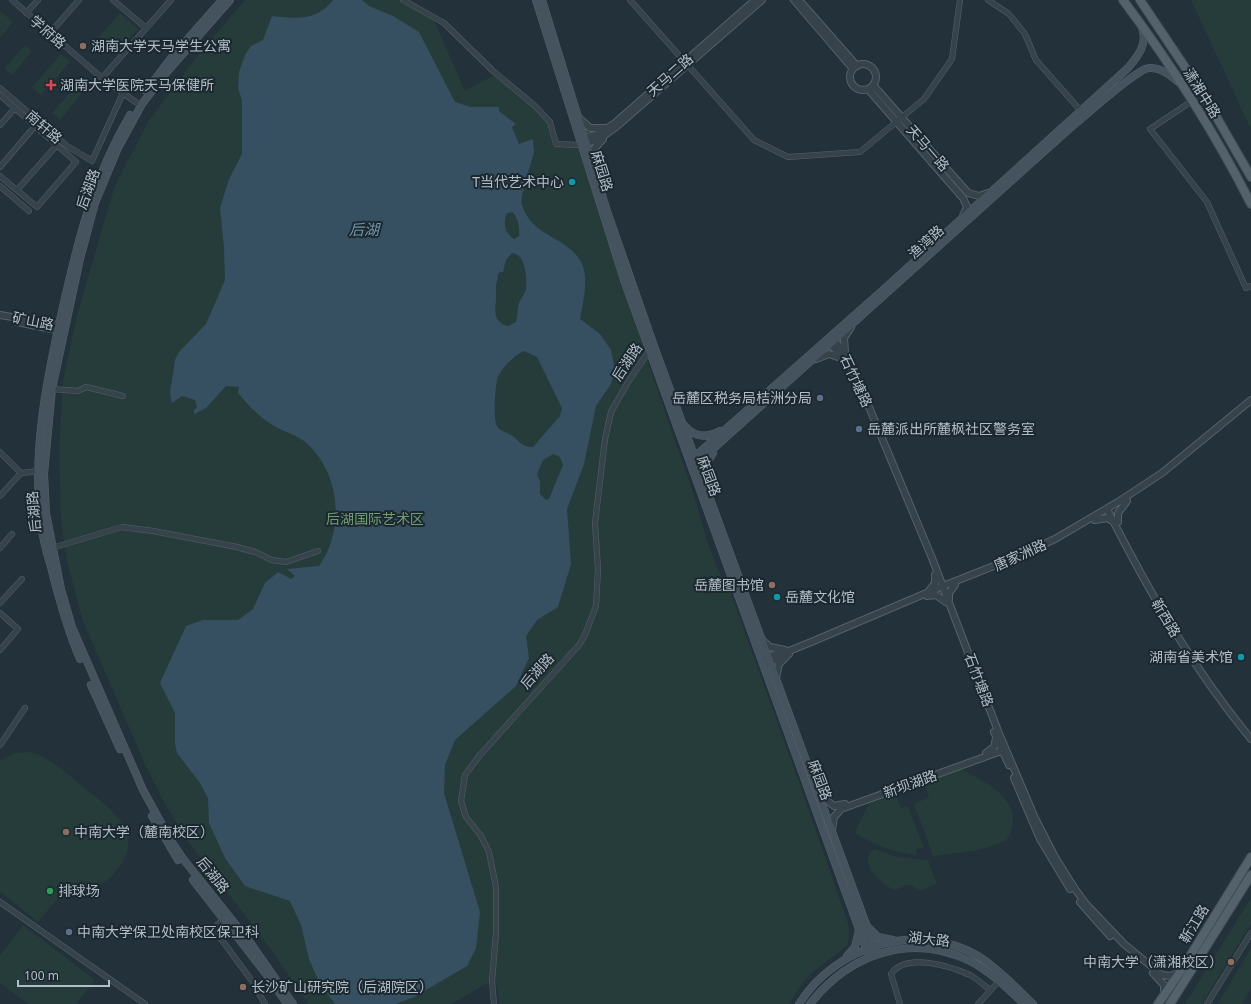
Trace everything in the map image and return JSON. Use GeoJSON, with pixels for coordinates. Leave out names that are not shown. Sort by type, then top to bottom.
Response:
{"type":"FeatureCollection","features":[{"type":"Feature","properties":{"kind":"main road","name":"后湖路"},"geometry":{"type":"LineString","coordinates":[[222,0],[172,57],[137,103],[111,150],[88,205],[80,233],[52,389],[44,474],[46,513],[52,548],[72,627],[143,790],[171,841],[287,1004]]}},
{"type":"Feature","properties":{"kind":"main road","name":"后湖路"},"geometry":{"type":"LineString","coordinates":[[230,0],[166,73],[147,98],[118,148],[95,203],[48,375],[40,429],[38,471],[40,518],[62,612],[71,638],[110,729],[156,825],[185,870],[270,969],[293,1004]]}},
{"type":"Feature","properties":{"kind":"main road","name":"麻园路"},"geometry":{"type":"LineString","coordinates":[[536,0],[582,141],[625,283],[682,423],[694,462],[705,484],[761,638],[766,660],[776,678],[818,792],[861,922]]}},
{"type":"Feature","properties":{"kind":"main road","name":"麻园路"},"geometry":{"type":"LineString","coordinates":[[542,0],[578,116],[582,141],[592,161],[651,348],[694,462],[873,955]]}},
{"type":"Feature","properties":{"kind":"main road","name":"潇湘中路"},"geometry":{"type":"LineString","coordinates":[[1123,0],[1183,87],[1222,150],[1251,204]]}},
{"type":"Feature","properties":{"kind":"main road","name":"潇湘中路"},"geometry":{"type":"LineString","coordinates":[[1142,2],[1205,97],[1251,177]]}},
{"type":"Feature","properties":{"kind":"main road","name":"渔湾路"},"geometry":{"type":"LineString","coordinates":[[694,462],[729,426],[831,341],[990,192],[1128,68],[1139,55],[1144,37],[1139,22]]}},
{"type":"Feature","properties":{"kind":"main road","name":"渔湾路"},"geometry":{"type":"LineString","coordinates":[[694,462],[725,439],[813,361],[831,341],[852,326],[1068,130],[1140,71],[1149,67],[1160,70],[1173,77],[1183,87]]}},
{"type":"Feature","properties":{"kind":"main road"},"geometry":{"type":"LineString","coordinates":[[682,423],[692,432],[701,436],[714,434],[729,426]]}},
{"type":"Feature","properties":{"kind":"main road"},"geometry":{"type":"LineString","coordinates":[[705,484],[704,473],[708,461],[725,439]]}},
{"type":"Feature","properties":{"kind":"main road","name":"靳江路"},"geometry":{"type":"LineString","coordinates":[[1160,1001],[1182,969],[1251,857]]}},
{"type":"Feature","properties":{"kind":"main road"},"geometry":{"type":"LineString","coordinates":[[1170,1004],[1251,875]]}},
{"type":"Feature","properties":{"kind":"main road"},"geometry":{"type":"LineString","coordinates":[[861,922],[878,937],[899,941]]}},
{"type":"Feature","properties":{"kind":"main road"},"geometry":{"type":"LineString","coordinates":[[799,1004],[816,982],[855,947],[861,922]]}},
{"type":"Feature","properties":{"kind":"main road"},"geometry":{"type":"LineString","coordinates":[[839,962],[870,947],[899,941],[912,940],[951,945],[978,956],[994,968],[1033,1004]]}},
{"type":"Feature","properties":{"kind":"main road","name":"湖大路"},"geometry":{"type":"LineString","coordinates":[[810,1004],[822,989],[837,976],[873,955],[910,948],[941,951],[972,963],[999,981],[1024,1004]]}},
{"type":"Feature","properties":{"kind":"street","name":"学府路"},"geometry":{"type":"LineString","coordinates":[[12,0],[102,78],[137,103]]}},
{"type":"Feature","properties":{"kind":"street"},"geometry":{"type":"LineString","coordinates":[[26,13],[38,0]]}},
{"type":"Feature","properties":{"kind":"street"},"geometry":{"type":"LineString","coordinates":[[50,33],[79,0]]}},
{"type":"Feature","properties":{"kind":"street"},"geometry":{"type":"LineString","coordinates":[[113,0],[146,28]]}},
{"type":"Feature","properties":{"kind":"street"},"geometry":{"type":"LineString","coordinates":[[102,78],[171,0]]}},
{"type":"Feature","properties":{"kind":"street"},"geometry":{"type":"LineString","coordinates":[[403,0],[444,23],[492,70],[535,106],[550,122],[556,144],[600,139],[608,131]]}},
{"type":"Feature","properties":{"kind":"street"},"geometry":{"type":"LineString","coordinates":[[630,0],[754,140],[788,157],[860,152],[924,99],[952,59],[960,0]]}},
{"type":"Feature","properties":{"kind":"street","name":"天马二路"},"geometry":{"type":"LineString","coordinates":[[608,131],[686,64],[755,0]]}},
{"type":"Feature","properties":{"kind":"street"},"geometry":{"type":"LineString","coordinates":[[686,64],[762,0]]}},
{"type":"Feature","properties":{"kind":"street","name":"天马一路"},"geometry":{"type":"LineString","coordinates":[[794,0],[855,68]]}},
{"type":"Feature","properties":{"kind":"street","name":"天马一路"},"geometry":{"type":"LineString","coordinates":[[800,0],[855,68]]}},
{"type":"Feature","properties":{"kind":"street"},"geometry":{"type":"LineString","coordinates":[[988,0],[1009,14],[1025,34],[1036,60],[1080,110]]}},
{"type":"Feature","properties":{"kind":"street"},"geometry":{"type":"LineString","coordinates":[[855,68],[864,64],[872,67],[876,74],[871,87]]}},
{"type":"Feature","properties":{"kind":"street","name":"天马一路"},"geometry":{"type":"LineString","coordinates":[[855,68],[850,78],[853,85],[860,90],[871,87],[968,193],[979,196],[990,192]]}},
{"type":"Feature","properties":{"kind":"street","name":"南轩路"},"geometry":{"type":"LineString","coordinates":[[0,88],[67,146],[92,161],[123,93]]}},
{"type":"Feature","properties":{"kind":"street"},"geometry":{"type":"LineString","coordinates":[[0,95],[76,162],[37,207],[0,176]]}},
{"type":"Feature","properties":{"kind":"street"},"geometry":{"type":"LineString","coordinates":[[1192,102],[1150,129],[1207,202],[1246,288],[1251,286]]}},
{"type":"Feature","properties":{"kind":"street"},"geometry":{"type":"LineString","coordinates":[[0,125],[15,108]]}},
{"type":"Feature","properties":{"kind":"street"},"geometry":{"type":"LineString","coordinates":[[578,116],[590,128],[608,131]]}},
{"type":"Feature","properties":{"kind":"street","name":"天马一路"},"geometry":{"type":"LineString","coordinates":[[900,119],[963,198],[967,207],[962,218]]}},
{"type":"Feature","properties":{"kind":"street"},"geometry":{"type":"LineString","coordinates":[[0,167],[35,126]]}},
{"type":"Feature","properties":{"kind":"street"},"geometry":{"type":"LineString","coordinates":[[592,161],[594,149],[608,131]]}},
{"type":"Feature","properties":{"kind":"street"},"geometry":{"type":"LineString","coordinates":[[17,190],[57,145]]}},
{"type":"Feature","properties":{"kind":"street"},"geometry":{"type":"LineString","coordinates":[[0,186],[29,211]]}},
{"type":"Feature","properties":{"kind":"street","name":"矿山路"},"geometry":{"type":"LineString","coordinates":[[0,314],[62,328]]}},
{"type":"Feature","properties":{"kind":"street","name":"矿山路"},"geometry":{"type":"LineString","coordinates":[[0,319],[62,328]]}},
{"type":"Feature","properties":{"kind":"street"},"geometry":{"type":"LineString","coordinates":[[846,361],[844,338],[852,326]]}},
{"type":"Feature","properties":{"kind":"street","name":"石竹塘路"},"geometry":{"type":"LineString","coordinates":[[831,341],[846,361],[857,385],[937,575],[994,732],[1061,869],[1082,899],[1111,932],[1159,974],[1171,976],[1182,969]]}},
{"type":"Feature","properties":{"kind":"street","name":"后湖路"},"geometry":{"type":"LineString","coordinates":[[494,1004],[492,981],[496,933],[496,887],[489,852],[481,836],[466,817],[461,801],[465,775],[480,755],[579,645],[585,635],[596,606],[598,569],[595,524],[604,439],[611,412],[651,348]]}},
{"type":"Feature","properties":{"kind":"street"},"geometry":{"type":"LineString","coordinates":[[813,361],[829,354],[837,355],[846,361]]}},
{"type":"Feature","properties":{"kind":"street"},"geometry":{"type":"LineString","coordinates":[[52,389],[78,391],[86,387],[123,396]]}},
{"type":"Feature","properties":{"kind":"street","name":"唐家洲路"},"geometry":{"type":"LineString","coordinates":[[954,583],[1029,556],[1095,520],[1173,465],[1251,400]]}},
{"type":"Feature","properties":{"kind":"street","name":"唐家洲路"},"geometry":{"type":"LineString","coordinates":[[766,660],[790,652],[1026,553],[1055,539],[1127,501],[1182,461],[1251,405]]}},
{"type":"Feature","properties":{"kind":"street"},"geometry":{"type":"LineString","coordinates":[[0,452],[21,473]]}},
{"type":"Feature","properties":{"kind":"street"},"geometry":{"type":"LineString","coordinates":[[0,496],[21,473],[38,471]]}},
{"type":"Feature","properties":{"kind":"street"},"geometry":{"type":"LineString","coordinates":[[1095,520],[1107,518],[1116,523],[1118,513],[1127,501]]}},
{"type":"Feature","properties":{"kind":"street","name":"靳西路"},"geometry":{"type":"LineString","coordinates":[[1109,510],[1158,598],[1192,654],[1220,696],[1251,734]]}},
{"type":"Feature","properties":{"kind":"street","name":"靳西路"},"geometry":{"type":"LineString","coordinates":[[1116,523],[1162,612],[1190,658],[1251,739]]}},
{"type":"Feature","properties":{"kind":"street"},"geometry":{"type":"LineString","coordinates":[[52,548],[122,527],[154,531],[237,547],[256,552],[272,560],[286,562],[318,551]]}},
{"type":"Feature","properties":{"kind":"street"},"geometry":{"type":"LineString","coordinates":[[0,548],[12,534]]}},
{"type":"Feature","properties":{"kind":"street"},"geometry":{"type":"LineString","coordinates":[[937,575],[943,580],[954,583],[949,592],[947,602],[936,595],[927,594],[935,583],[937,575]]}},
{"type":"Feature","properties":{"kind":"street"},"geometry":{"type":"LineString","coordinates":[[0,603],[22,579]]}},
{"type":"Feature","properties":{"kind":"street","name":"石竹塘路"},"geometry":{"type":"LineString","coordinates":[[947,602],[1009,766],[1040,839],[1062,879],[1099,925],[1128,953],[1160,979],[1165,989],[1160,1001]]}},
{"type":"Feature","properties":{"kind":"street"},"geometry":{"type":"LineString","coordinates":[[0,613],[18,629],[0,650]]}},
{"type":"Feature","properties":{"kind":"street"},"geometry":{"type":"LineString","coordinates":[[761,638],[770,647],[790,652],[780,664],[776,678]]}},
{"type":"Feature","properties":{"kind":"street"},"geometry":{"type":"LineString","coordinates":[[0,745],[25,708]]}},
{"type":"Feature","properties":{"kind":"street"},"geometry":{"type":"LineString","coordinates":[[986,755],[992,750],[995,744],[994,732]]}},
{"type":"Feature","properties":{"kind":"street","name":"新坝湖路"},"geometry":{"type":"LineString","coordinates":[[833,835],[833,820],[841,809],[1003,748]]}},
{"type":"Feature","properties":{"kind":"street"},"geometry":{"type":"LineString","coordinates":[[986,755],[1004,758],[1009,766]]}},
{"type":"Feature","properties":{"kind":"street","name":"新坝湖路"},"geometry":{"type":"LineString","coordinates":[[818,792],[832,805],[842,806],[986,755]]}},
{"type":"Feature","properties":{"kind":"street"},"geometry":{"type":"LineString","coordinates":[[0,902],[145,1004]]}},
{"type":"Feature","properties":{"kind":"street"},"geometry":{"type":"LineString","coordinates":[[226,917],[215,927],[216,932],[252,980],[265,1004]]}},
{"type":"Feature","properties":{"kind":"street"},"geometry":{"type":"LineString","coordinates":[[1207,1004],[1251,933]]}},
{"type":"Feature","properties":{"kind":"street"},"geometry":{"type":"LineString","coordinates":[[1211,1004],[1251,938]]}},
{"type":"Feature","properties":{"kind":"street"},"geometry":{"type":"LineString","coordinates":[[900,1004],[891,974],[895,967],[901,964],[937,964],[971,976],[990,990]]}},
{"type":"Feature","properties":{"kind":"street"},"geometry":{"type":"LineString","coordinates":[[978,1004],[999,981]]}},
{"type":"Feature","properties":{"kind":"green space","name":"后湖国际艺术区"},"geometry":{"type":"Polygon","coordinates":[[[245,0],[398,0],[433,18],[465,91],[494,75],[533,107],[548,123],[553,146],[578,148],[644,351],[691,487],[710,550],[731,594],[848,923],[848,945],[814,971],[802,984],[789,1004],[499,1004],[497,986],[493,980],[451,1004],[308,1004],[273,952],[188,841],[166,806],[144,762],[83,621],[67,562],[61,520],[59,452],[63,381],[77,315],[115,185],[148,122],[199,54],[245,0]]]}},
{"type":"Feature","properties":{"kind":"green space"},"geometry":{"type":"Polygon","coordinates":[[[1191,0],[1251,0],[1251,129],[1191,0]]]}},
{"type":"Feature","properties":{"kind":"green space"},"geometry":{"type":"Polygon","coordinates":[[[0,11],[13,22],[0,38],[0,11]]]}},
{"type":"Feature","properties":{"kind":"green space"},"geometry":{"type":"Polygon","coordinates":[[[120,13],[138,29],[117,52],[99,37],[120,13]]]}},
{"type":"Feature","properties":{"kind":"green space"},"geometry":{"type":"Polygon","coordinates":[[[25,45],[32,51],[12,75],[4,69],[25,45]]]}},
{"type":"Feature","properties":{"kind":"green space"},"geometry":{"type":"Polygon","coordinates":[[[61,54],[70,62],[41,95],[32,87],[61,54]]]}},
{"type":"Feature","properties":{"kind":"green space"},"geometry":{"type":"Polygon","coordinates":[[[75,87],[82,93],[60,120],[52,113],[75,87]]]}},
{"type":"Feature","properties":{"kind":"green space"},"geometry":{"type":"Polygon","coordinates":[[[31,752],[58,766],[104,804],[122,824],[127,835],[128,847],[123,861],[113,875],[97,886],[77,888],[75,891],[68,886],[38,922],[0,892],[0,760],[15,753],[31,752]]]}},
{"type":"Feature","properties":{"kind":"green space"},"geometry":{"type":"Polygon","coordinates":[[[960,769],[993,788],[1002,796],[1009,805],[1013,816],[1012,828],[1006,841],[979,850],[933,856],[914,804],[929,797],[924,783],[960,769]]]}},
{"type":"Feature","properties":{"kind":"green space"},"geometry":{"type":"Polygon","coordinates":[[[895,792],[901,808],[908,806],[924,848],[916,849],[917,855],[885,848],[855,833],[869,802],[895,792]]]}},
{"type":"Feature","properties":{"kind":"green space"},"geometry":{"type":"Polygon","coordinates":[[[874,849],[897,857],[928,860],[937,884],[919,891],[909,885],[894,890],[883,883],[869,866],[869,854],[874,849]]]}},
{"type":"Feature","properties":{"kind":"green space"},"geometry":{"type":"Polygon","coordinates":[[[1251,898],[1251,924],[1202,1004],[1185,1004],[1251,898]]]}},
{"type":"Feature","properties":{"kind":"green space"},"geometry":{"type":"Polygon","coordinates":[[[23,925],[95,980],[76,1004],[28,1004],[0,983],[0,956],[23,925]]]}},
{"type":"Feature","properties":{"kind":"green space"},"geometry":{"type":"Polygon","coordinates":[[[1251,948],[1251,988],[1242,1004],[1218,1004],[1251,948]]]}},
{"type":"Feature","properties":{"kind":"water","name":"后湖"},"geometry":{"type":"Polygon","coordinates":[[[333,0],[362,0],[369,6],[393,16],[419,32],[455,102],[471,107],[499,107],[499,111],[516,124],[512,127],[519,144],[533,139],[534,152],[522,195],[522,205],[527,216],[534,224],[542,231],[569,248],[582,264],[585,283],[580,319],[600,334],[611,350],[615,370],[611,384],[596,406],[584,464],[567,509],[571,564],[558,607],[537,620],[526,636],[529,658],[516,686],[455,740],[445,765],[444,793],[480,912],[476,948],[467,966],[414,997],[396,1004],[335,1004],[319,982],[309,959],[301,925],[290,901],[245,886],[225,858],[209,823],[208,798],[200,783],[177,753],[175,744],[175,713],[160,683],[186,626],[203,620],[238,620],[253,609],[265,583],[278,572],[291,579],[295,576],[287,569],[319,566],[328,551],[333,535],[336,518],[332,484],[316,453],[304,441],[270,424],[260,416],[238,393],[239,387],[226,386],[206,408],[194,414],[194,410],[197,407],[195,400],[182,396],[172,403],[170,393],[175,360],[179,352],[206,324],[225,280],[224,248],[220,208],[229,179],[242,154],[242,100],[238,88],[239,72],[245,55],[251,46],[263,40],[272,16],[289,18],[306,17],[320,12],[333,0]],[[512,212],[507,213],[505,220],[506,231],[514,239],[519,236],[518,223],[516,216],[512,212]],[[512,253],[506,260],[503,272],[500,272],[497,276],[495,312],[497,319],[508,326],[516,322],[519,303],[526,289],[526,279],[525,267],[517,254],[512,253]],[[524,351],[516,355],[498,377],[495,402],[496,422],[500,429],[513,436],[522,444],[533,447],[560,416],[562,408],[537,357],[524,351]],[[553,454],[543,460],[537,474],[540,481],[540,494],[546,500],[549,499],[563,465],[560,457],[553,454]]]}},
{"type":"Feature","properties":{"kind":"place","name":"湖南大学天马学生公寓"},"geometry":{"type":"Point","coordinates":[83,46]}},
{"type":"Feature","properties":{"kind":"place","name":"湖南大学医院天马保健所"},"geometry":{"type":"Point","coordinates":[51,85]}},
{"type":"Feature","properties":{"kind":"place","name":"T当代艺术中心"},"geometry":{"type":"Point","coordinates":[572,182]}},
{"type":"Feature","properties":{"kind":"place","name":"岳麓区税务局桔洲分局"},"geometry":{"type":"Point","coordinates":[820,398]}},
{"type":"Feature","properties":{"kind":"place","name":"岳麓派出所麓枫社区警务室"},"geometry":{"type":"Point","coordinates":[859,429]}},
{"type":"Feature","properties":{"kind":"place","name":"岳麓图书馆"},"geometry":{"type":"Point","coordinates":[772,585]}},
{"type":"Feature","properties":{"kind":"place","name":"岳麓文化馆"},"geometry":{"type":"Point","coordinates":[777,597]}},
{"type":"Feature","properties":{"kind":"place","name":"湖南省美术馆"},"geometry":{"type":"Point","coordinates":[1241,657]}},
{"type":"Feature","properties":{"kind":"place","name":"中南大学（麓南校区）"},"geometry":{"type":"Point","coordinates":[66,832]}},
{"type":"Feature","properties":{"kind":"place","name":"排球场"},"geometry":{"type":"Point","coordinates":[50,891]}},
{"type":"Feature","properties":{"kind":"place","name":"中南大学保卫处南校区保卫科"},"geometry":{"type":"Point","coordinates":[69,932]}},
{"type":"Feature","properties":{"kind":"place","name":"中南大学（潇湘校区）"},"geometry":{"type":"Point","coordinates":[1231,962]}},
{"type":"Feature","properties":{"kind":"place","name":"长沙矿山研究院（后湖院区）"},"geometry":{"type":"Point","coordinates":[243,987]}}]}
